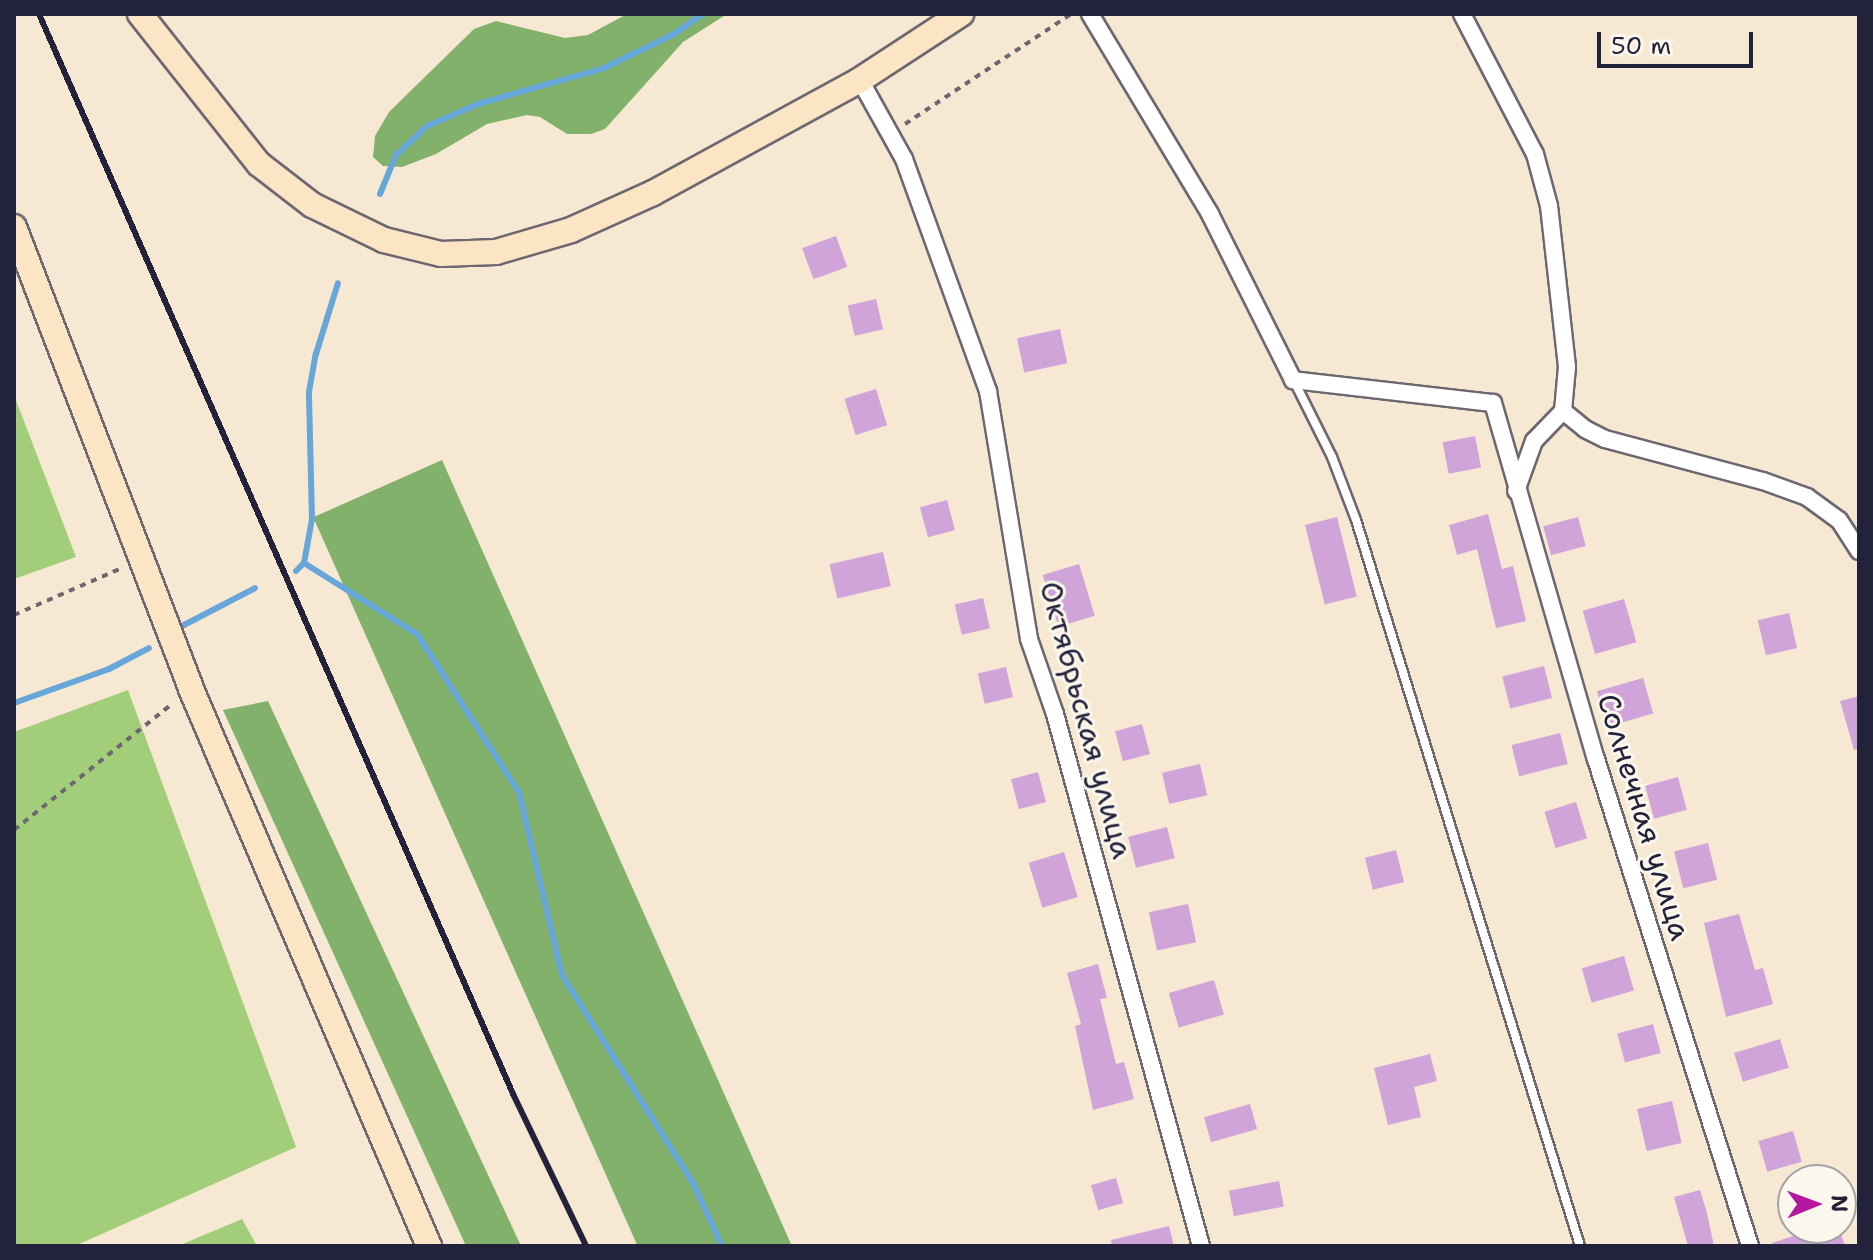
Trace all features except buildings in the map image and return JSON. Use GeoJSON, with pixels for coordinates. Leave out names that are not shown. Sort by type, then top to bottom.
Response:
{"type":"FeatureCollection","features":[{"type":"Feature","properties":{"kind":"street"},"geometry":{"type":"LineString","coordinates":[[140,14],[259,164],[312,205],[384,240],[441,254],[496,252],[571,230],[653,193],[860,80],[961,14]]}},
{"type":"Feature","properties":{"kind":"street"},"geometry":{"type":"LineString","coordinates":[[1090,14],[1210,214],[1293,380]]}},
{"type":"Feature","properties":{"kind":"street"},"geometry":{"type":"LineString","coordinates":[[1462,14],[1535,154],[1549,206],[1567,367],[1563,411],[1534,441],[1516,491]]}},
{"type":"Feature","properties":{"kind":"street","name":"Октябрьская улица"},"geometry":{"type":"LineString","coordinates":[[860,80],[890,135],[936,242],[988,391],[1029,639],[1055,714],[1201,1246]]}},
{"type":"Feature","properties":{"kind":"street"},"geometry":{"type":"LineString","coordinates":[[14,227],[191,689],[429,1246]]}},
{"type":"Feature","properties":{"kind":"street","name":"Солнечная улица"},"geometry":{"type":"LineString","coordinates":[[1293,380],[1493,403],[1516,491],[1750,1246]]}},
{"type":"Feature","properties":{"kind":"street"},"geometry":{"type":"LineString","coordinates":[[1563,411],[1585,429],[1605,439],[1763,481],[1807,497],[1839,520],[1858,548]]}},
{"type":"Feature","properties":{"kind":"lane"},"geometry":{"type":"LineString","coordinates":[[1293,380],[1332,457],[1356,520],[1580,1246]]}},
{"type":"Feature","properties":{"kind":"path"},"geometry":{"type":"LineString","coordinates":[[890,135],[1072,14]]}},
{"type":"Feature","properties":{"kind":"path"},"geometry":{"type":"LineString","coordinates":[[14,615],[140,559]]}},
{"type":"Feature","properties":{"kind":"path"},"geometry":{"type":"LineString","coordinates":[[14,830],[191,689]]}},
{"type":"Feature","properties":{"kind":"green space"},"geometry":{"type":"Polygon","coordinates":[[[627,14],[727,14],[683,42],[605,129],[591,134],[567,134],[540,117],[527,115],[487,124],[436,154],[402,167],[383,166],[373,157],[375,136],[389,112],[474,29],[496,21],[565,38],[588,35],[627,14]]]}},
{"type":"Feature","properties":{"kind":"green space"},"geometry":{"type":"Polygon","coordinates":[[[14,395],[76,557],[14,579],[14,395]]]}},
{"type":"Feature","properties":{"kind":"green space"},"geometry":{"type":"Polygon","coordinates":[[[442,460],[792,1246],[638,1246],[313,517],[442,460]]]}},
{"type":"Feature","properties":{"kind":"green space"},"geometry":{"type":"Polygon","coordinates":[[[128,690],[296,1147],[75,1246],[14,1246],[14,732],[128,690]]]}},
{"type":"Feature","properties":{"kind":"green space"},"geometry":{"type":"Polygon","coordinates":[[[268,701],[521,1246],[466,1246],[223,710],[268,701]]]}},
{"type":"Feature","properties":{"kind":"green space"},"geometry":{"type":"Polygon","coordinates":[[[242,1219],[257,1246],[178,1246],[242,1219]]]}},
{"type":"Feature","properties":{"kind":"waterway"},"geometry":{"type":"LineString","coordinates":[[380,194],[396,155],[427,126],[478,104],[604,68],[674,34],[703,14]]}},
{"type":"Feature","properties":{"kind":"waterway"},"geometry":{"type":"LineString","coordinates":[[296,571],[304,563],[312,519],[309,392],[316,354],[338,283]]}},
{"type":"Feature","properties":{"kind":"waterway"},"geometry":{"type":"LineString","coordinates":[[304,563],[417,634],[519,792],[562,975],[693,1183],[722,1246]]}},
{"type":"Feature","properties":{"kind":"waterway"},"geometry":{"type":"LineString","coordinates":[[184,625],[255,588]]}},
{"type":"Feature","properties":{"kind":"waterway"},"geometry":{"type":"LineString","coordinates":[[14,703],[109,669],[149,648]]}},
{"type":"Feature","properties":{"kind":"railway"},"geometry":{"type":"LineString","coordinates":[[39,14],[513,1094],[586,1246]]}}]}
